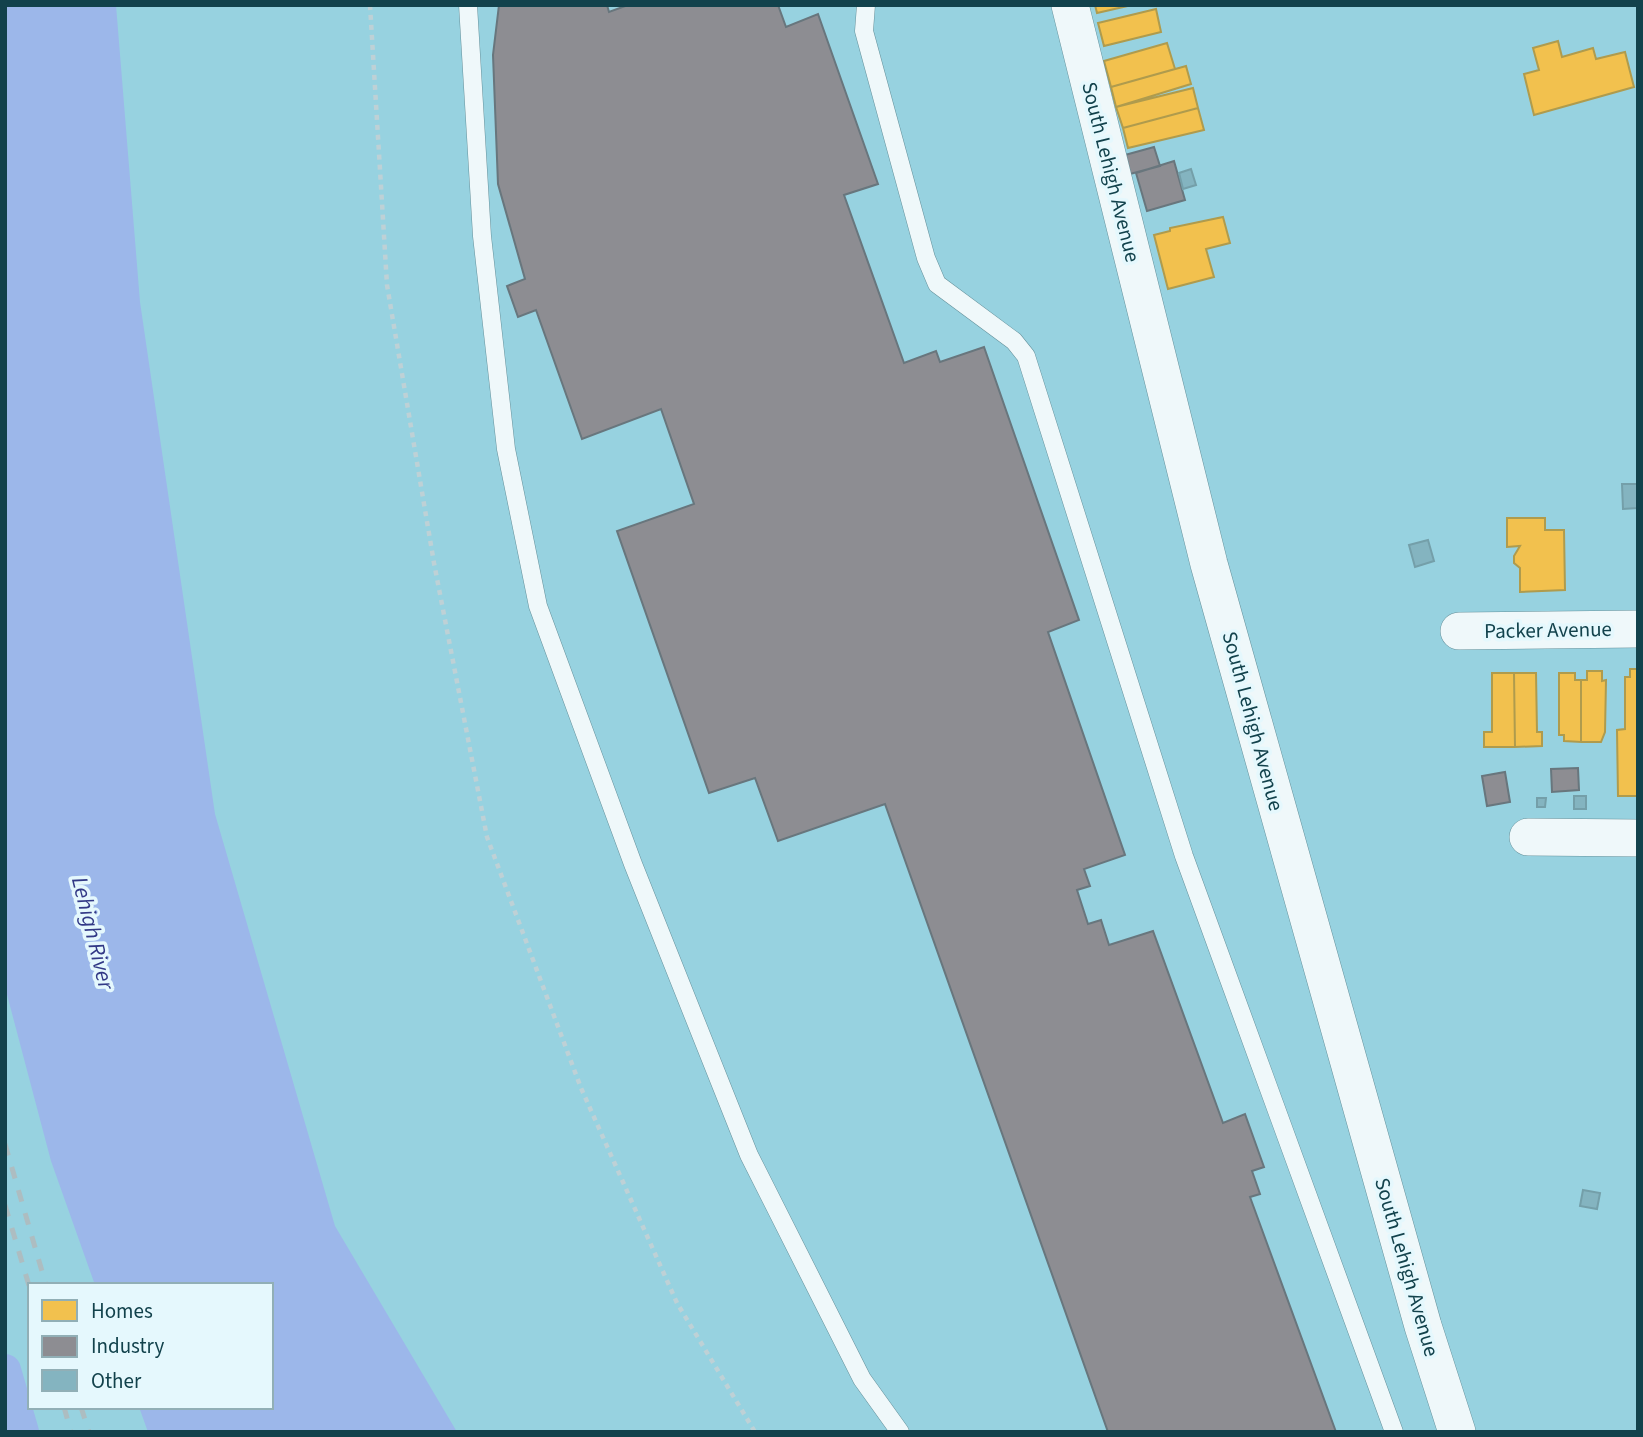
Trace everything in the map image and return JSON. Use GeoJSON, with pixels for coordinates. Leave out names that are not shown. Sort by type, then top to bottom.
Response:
{"type":"FeatureCollection","features":[{"type":"Feature","properties":{"kind":"street","name":"South Lehigh Avenue"},"geometry":{"type":"LineString","coordinates":[[1070,5],[1209,564],[1416,1299],[1457,1432]]}},
{"type":"Feature","properties":{"kind":"street","name":"Packer Avenue"},"geometry":{"type":"LineString","coordinates":[[1459,631],[1638,629]]}},
{"type":"Feature","properties":{"kind":"street"},"geometry":{"type":"LineString","coordinates":[[1528,837],[1638,838]]}},
{"type":"Feature","properties":{"kind":"lane"},"geometry":{"type":"LineString","coordinates":[[468,5],[482,236],[504,436],[538,606],[633,864],[749,1155],[862,1379],[900,1432]]}},
{"type":"Feature","properties":{"kind":"lane"},"geometry":{"type":"LineString","coordinates":[[866,5],[864,31],[926,258],[937,284],[1014,341],[1026,356],[1184,856],[1394,1432]]}},
{"type":"Feature","properties":{"kind":"path"},"geometry":{"type":"LineString","coordinates":[[370,5],[387,285],[434,563],[487,837],[581,1088],[677,1303],[755,1432]]}},
{"type":"Feature","properties":{"kind":"water","name":"Lehigh River"},"geometry":{"type":"Polygon","coordinates":[[[5,5],[116,5],[140,302],[215,814],[335,1226],[457,1432],[148,1432],[140,1409],[273,1409],[273,1283],[94,1283],[51,1161],[5,987],[5,5]]]}},
{"type":"Feature","properties":{"kind":"building: Homes"},"geometry":{"type":"Polygon","coordinates":[[[1095,5],[1132,5],[1097,13],[1095,5]]]}},
{"type":"Feature","properties":{"kind":"building: Homes"},"geometry":{"type":"Polygon","coordinates":[[[1156,9],[1161,32],[1104,46],[1098,23],[1156,9]]]}},
{"type":"Feature","properties":{"kind":"building: Homes"},"geometry":{"type":"Polygon","coordinates":[[[1558,41],[1562,57],[1593,48],[1596,59],[1625,52],[1634,87],[1534,115],[1524,74],[1539,70],[1533,48],[1558,41]]]}},
{"type":"Feature","properties":{"kind":"building: Homes"},"geometry":{"type":"Polygon","coordinates":[[[1167,43],[1175,69],[1111,87],[1104,61],[1167,43]]]}},
{"type":"Feature","properties":{"kind":"building: Homes"},"geometry":{"type":"Polygon","coordinates":[[[1186,66],[1191,84],[1116,107],[1111,87],[1186,66]]]}},
{"type":"Feature","properties":{"kind":"building: Homes"},"geometry":{"type":"Polygon","coordinates":[[[1193,88],[1198,108],[1123,128],[1116,107],[1193,88]]]}},
{"type":"Feature","properties":{"kind":"building: Homes"},"geometry":{"type":"Polygon","coordinates":[[[1198,108],[1204,130],[1128,148],[1123,128],[1198,108]]]}},
{"type":"Feature","properties":{"kind":"building: Homes"},"geometry":{"type":"Polygon","coordinates":[[[1223,217],[1230,243],[1206,249],[1214,277],[1168,289],[1154,235],[1170,231],[1170,228],[1223,217]]]}},
{"type":"Feature","properties":{"kind":"building: Homes"},"geometry":{"type":"Polygon","coordinates":[[[1507,518],[1545,518],[1545,530],[1564,530],[1565,590],[1520,592],[1520,568],[1514,563],[1514,556],[1520,546],[1507,547],[1507,518]]]}},
{"type":"Feature","properties":{"kind":"building: Homes"},"geometry":{"type":"Polygon","coordinates":[[[1630,669],[1638,669],[1638,796],[1618,796],[1617,730],[1625,729],[1625,677],[1630,677],[1630,669]]]}},
{"type":"Feature","properties":{"kind":"building: Homes"},"geometry":{"type":"Polygon","coordinates":[[[1587,671],[1602,671],[1602,681],[1606,680],[1605,732],[1601,742],[1581,742],[1581,680],[1587,680],[1587,671]]]}},
{"type":"Feature","properties":{"kind":"building: Homes"},"geometry":{"type":"Polygon","coordinates":[[[1492,673],[1514,673],[1515,747],[1484,747],[1484,732],[1492,732],[1492,673]]]}},
{"type":"Feature","properties":{"kind":"building: Homes"},"geometry":{"type":"Polygon","coordinates":[[[1514,673],[1536,673],[1537,732],[1542,732],[1542,746],[1515,747],[1514,673]]]}},
{"type":"Feature","properties":{"kind":"building: Homes"},"geometry":{"type":"Polygon","coordinates":[[[1559,673],[1575,673],[1575,680],[1581,680],[1581,742],[1564,741],[1564,735],[1559,735],[1559,673]]]}},
{"type":"Feature","properties":{"kind":"building: Industry"},"geometry":{"type":"Polygon","coordinates":[[[499,5],[607,5],[609,12],[628,5],[778,5],[786,27],[818,14],[878,184],[844,195],[904,363],[936,351],[940,362],[984,347],[1079,620],[1048,632],[1125,855],[1084,869],[1090,886],[1077,890],[1088,924],[1101,920],[1109,945],[1153,931],[1223,1123],[1245,1114],[1264,1167],[1252,1171],[1260,1194],[1250,1197],[1336,1432],[1108,1432],[885,804],[778,841],[755,778],[709,793],[617,531],[694,504],[661,409],[582,439],[536,310],[518,317],[507,286],[525,279],[498,184],[493,55],[499,5]]]}},
{"type":"Feature","properties":{"kind":"building: Industry"},"geometry":{"type":"Polygon","coordinates":[[[1154,147],[1160,166],[1130,174],[1125,155],[1154,147]]]}},
{"type":"Feature","properties":{"kind":"building: Industry"},"geometry":{"type":"Polygon","coordinates":[[[1174,161],[1185,200],[1147,211],[1136,173],[1174,161]]]}},
{"type":"Feature","properties":{"kind":"building: Industry"},"geometry":{"type":"Polygon","coordinates":[[[1578,768],[1579,790],[1552,792],[1551,769],[1578,768]]]}},
{"type":"Feature","properties":{"kind":"building: Industry"},"geometry":{"type":"Polygon","coordinates":[[[1505,772],[1510,802],[1487,806],[1482,776],[1505,772]]]}},
{"type":"Feature","properties":{"kind":"building: Other"},"geometry":{"type":"Polygon","coordinates":[[[1191,169],[1196,185],[1183,189],[1179,173],[1191,169]]]}},
{"type":"Feature","properties":{"kind":"building: Other"},"geometry":{"type":"Polygon","coordinates":[[[1622,484],[1638,484],[1638,508],[1623,509],[1622,484]]]}},
{"type":"Feature","properties":{"kind":"building: Other"},"geometry":{"type":"Polygon","coordinates":[[[1428,540],[1434,561],[1415,567],[1409,545],[1428,540]]]}},
{"type":"Feature","properties":{"kind":"building: Other"},"geometry":{"type":"Polygon","coordinates":[[[1574,796],[1586,796],[1586,809],[1574,809],[1574,796]]]}},
{"type":"Feature","properties":{"kind":"building: Other"},"geometry":{"type":"Polygon","coordinates":[[[1537,798],[1546,798],[1545,807],[1537,807],[1537,798]]]}},
{"type":"Feature","properties":{"kind":"building: Other"},"geometry":{"type":"Polygon","coordinates":[[[1583,1190],[1600,1193],[1597,1209],[1580,1206],[1583,1190]]]}},
{"type":"Feature","properties":{"kind":"waterway"},"geometry":{"type":"LineString","coordinates":[[5,1370],[23,1432]]}},
{"type":"Feature","properties":{"kind":"railway"},"geometry":{"type":"LineString","coordinates":[[5,1144],[45,1283]]}},
{"type":"Feature","properties":{"kind":"railway"},"geometry":{"type":"LineString","coordinates":[[5,1205],[28,1283]]}},
{"type":"Feature","properties":{"kind":"railway"},"geometry":{"type":"LineString","coordinates":[[65,1409],[71,1432]]}},
{"type":"Feature","properties":{"kind":"railway"},"geometry":{"type":"LineString","coordinates":[[82,1409],[89,1432]]}}]}
